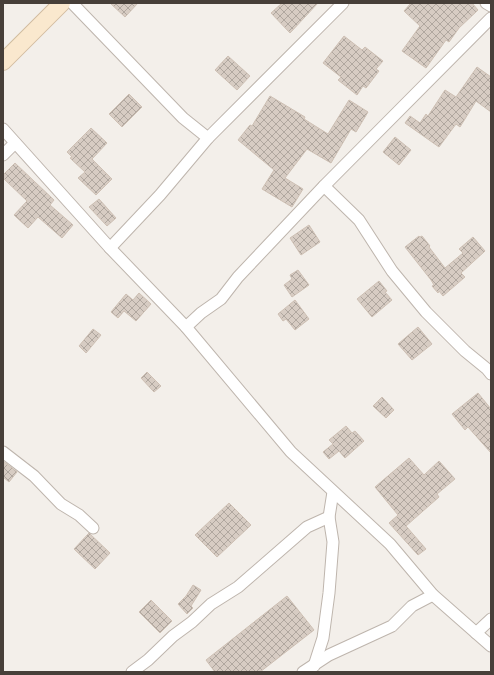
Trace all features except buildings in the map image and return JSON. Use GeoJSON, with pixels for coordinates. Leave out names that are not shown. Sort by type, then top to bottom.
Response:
{"type":"FeatureCollection","features":[{"type":"Feature","properties":{"kind":"street"},"geometry":{"type":"LineString","coordinates":[[3,62],[62,3]]}},
{"type":"Feature","properties":{"kind":"street"},"geometry":{"type":"LineString","coordinates":[[72,3],[183,118],[208,138]]}},
{"type":"Feature","properties":{"kind":"street"},"geometry":{"type":"LineString","coordinates":[[110,248],[160,195],[208,138],[343,3]]}},
{"type":"Feature","properties":{"kind":"street"},"geometry":{"type":"LineString","coordinates":[[486,3],[491,6]]}},
{"type":"Feature","properties":{"kind":"street"},"geometry":{"type":"LineString","coordinates":[[186,327],[201,313],[221,299],[238,277],[324,186],[491,18]]}},
{"type":"Feature","properties":{"kind":"street"},"geometry":{"type":"LineString","coordinates":[[3,129],[110,248],[186,327],[291,452],[333,492],[366,520],[390,544],[433,595],[491,646]]}},
{"type":"Feature","properties":{"kind":"street"},"geometry":{"type":"LineString","coordinates":[[3,156],[15,143]]}},
{"type":"Feature","properties":{"kind":"street"},"geometry":{"type":"LineString","coordinates":[[324,186],[359,220],[392,271],[426,312],[465,352],[487,369],[491,374]]}},
{"type":"Feature","properties":{"kind":"street"},"geometry":{"type":"LineString","coordinates":[[3,452],[34,476],[61,504],[79,515],[93,528]]}},
{"type":"Feature","properties":{"kind":"street"},"geometry":{"type":"LineString","coordinates":[[314,666],[324,638],[329,593],[333,542],[329,517],[333,492]]}},
{"type":"Feature","properties":{"kind":"street"},"geometry":{"type":"LineString","coordinates":[[132,672],[148,660],[173,636],[192,622],[210,604],[238,587],[307,527],[329,517]]}},
{"type":"Feature","properties":{"kind":"street"},"geometry":{"type":"LineString","coordinates":[[304,672],[330,655],[392,626],[412,606],[433,595]]}},
{"type":"Feature","properties":{"kind":"street"},"geometry":{"type":"LineString","coordinates":[[476,633],[491,620]]}}]}
